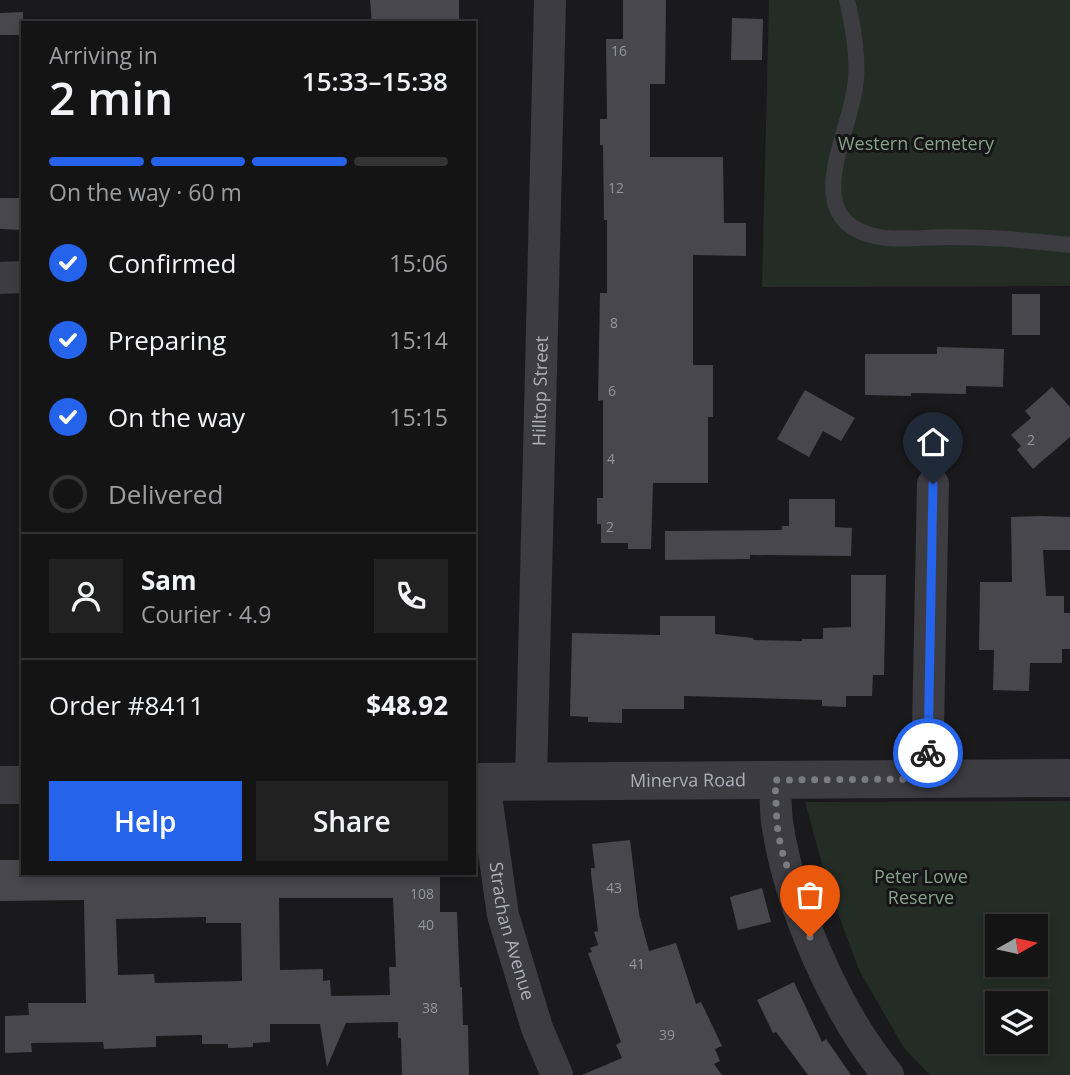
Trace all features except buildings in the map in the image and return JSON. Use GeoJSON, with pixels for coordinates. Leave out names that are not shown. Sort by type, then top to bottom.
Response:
{"type":"FeatureCollection","features":[{"type":"Feature","properties":{"kind":"street","name":"Hilltop Street"},"geometry":{"type":"LineString","coordinates":[[531,781],[550,0]]}},
{"type":"Feature","properties":{"kind":"street"},"geometry":{"type":"LineString","coordinates":[[0,278],[21,277]]}},
{"type":"Feature","properties":{"kind":"street"},"geometry":{"type":"LineString","coordinates":[[928,779],[933,484]]}},
{"type":"Feature","properties":{"kind":"street","name":"Minerva Road"},"geometry":{"type":"LineString","coordinates":[[479,782],[928,779],[1060,773]]}},
{"type":"Feature","properties":{"kind":"street"},"geometry":{"type":"LineString","coordinates":[[775,780],[781,848],[810,937],[832,988],[855,1030],[888,1075]]}},
{"type":"Feature","properties":{"kind":"street","name":"Strachan Avenue"},"geometry":{"type":"LineString","coordinates":[[479,782],[503,915],[537,1028],[557,1075]]}},
{"type":"Feature","properties":{"kind":"street"},"geometry":{"type":"LineString","coordinates":[[0,785],[21,785]]}},
{"type":"Feature","properties":{"kind":"lane"},"geometry":{"type":"LineString","coordinates":[[847,0],[856,55],[856,79],[834,174],[833,196],[838,216],[857,230],[880,237],[1008,238],[1070,244]]}},
{"type":"Feature","properties":{"kind":"green space","name":"Western Cemetery"},"geometry":{"type":"Polygon","coordinates":[[[769,0],[1070,0],[1070,286],[762,287],[769,0]]]}},
{"type":"Feature","properties":{"kind":"green space","name":"Peter Lowe Reserve"},"geometry":{"type":"Polygon","coordinates":[[[1070,801],[1070,1075],[930,1075],[904,1048],[859,970],[828,886],[805,802],[1070,801]]]}},
{"type":"Feature","properties":{"kind":"way so far"},"geometry":{"type":"LineString","coordinates":[[810,937],[781,848],[775,780],[928,779],[928,753]]}},
{"type":"Feature","properties":{"kind":"route"},"geometry":{"type":"LineString","coordinates":[[928,753],[933,484]]}}]}
